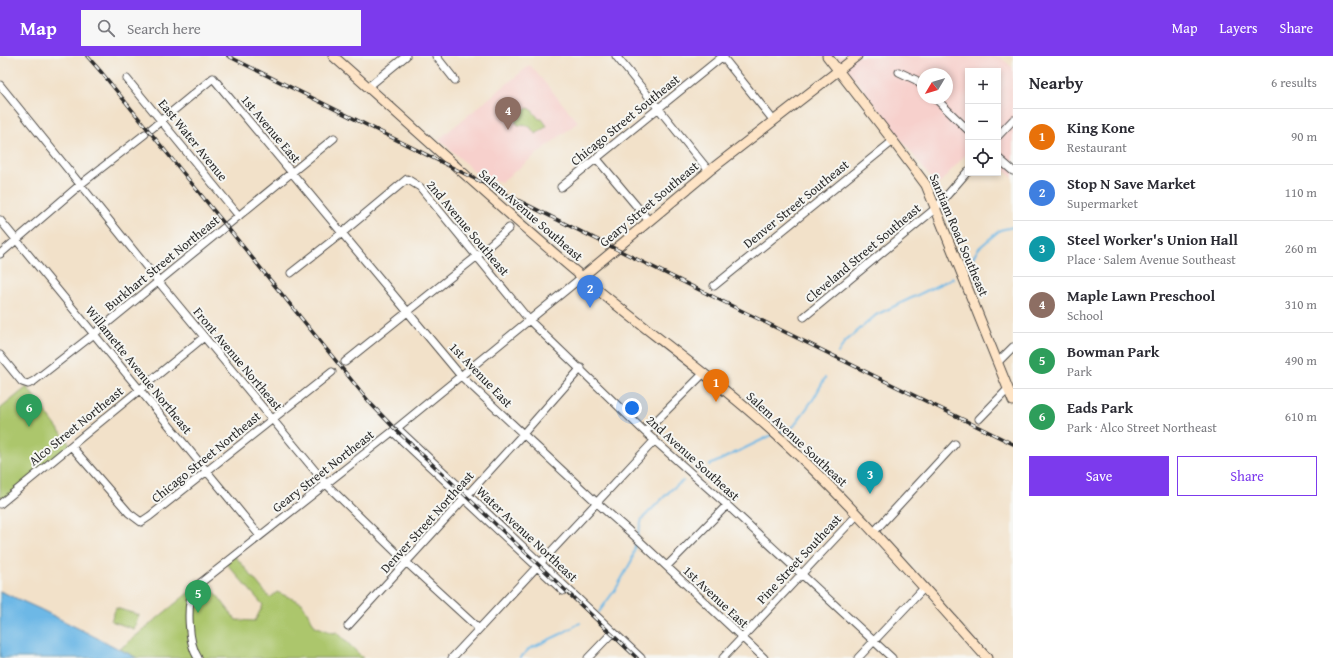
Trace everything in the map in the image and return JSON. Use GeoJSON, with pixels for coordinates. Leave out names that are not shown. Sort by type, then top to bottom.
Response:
{"type":"FeatureCollection","features":[{"type":"Feature","properties":{"kind":"main road","name":"Salem Avenue Southeast"},"geometry":{"type":"LineString","coordinates":[[333,56],[475,184],[582,277],[747,408],[783,441],[874,533],[987,658]]}},
{"type":"Feature","properties":{"kind":"main road","name":"Santiam Road Southeast"},"geometry":{"type":"LineString","coordinates":[[827,56],[894,140],[926,185],[1013,400]]}},
{"type":"Feature","properties":{"kind":"main road","name":"Geary Street Southeast"},"geometry":{"type":"LineString","coordinates":[[582,277],[709,170],[857,56]]}},
{"type":"Feature","properties":{"kind":"street"},"geometry":{"type":"LineString","coordinates":[[368,87],[406,56]]}},
{"type":"Feature","properties":{"kind":"street"},"geometry":{"type":"LineString","coordinates":[[436,56],[455,80]]}},
{"type":"Feature","properties":{"kind":"street"},"geometry":{"type":"LineString","coordinates":[[616,56],[709,170]]}},
{"type":"Feature","properties":{"kind":"street"},"geometry":{"type":"LineString","coordinates":[[722,56],[774,121]]}},
{"type":"Feature","properties":{"kind":"street","name":"Chicago Street Southeast"},"geometry":{"type":"LineString","coordinates":[[561,188],[722,56]]}},
{"type":"Feature","properties":{"kind":"street"},"geometry":{"type":"LineString","coordinates":[[899,72],[917,81]]}},
{"type":"Feature","properties":{"kind":"street","name":"1st Avenue East"},"geometry":{"type":"LineString","coordinates":[[162,121],[213,78],[461,376],[653,553],[764,658]]}},
{"type":"Feature","properties":{"kind":"street","name":"East Water Avenue"},"geometry":{"type":"LineString","coordinates":[[127,79],[239,216]]}},
{"type":"Feature","properties":{"kind":"street","name":"Front Avenue Northeast"},"geometry":{"type":"LineString","coordinates":[[0,85],[158,281],[326,484],[406,562],[479,629]]}},
{"type":"Feature","properties":{"kind":"street"},"geometry":{"type":"LineString","coordinates":[[941,104],[965,127]]}},
{"type":"Feature","properties":{"kind":"street"},"geometry":{"type":"LineString","coordinates":[[1001,133],[1013,120]]}},
{"type":"Feature","properties":{"kind":"street"},"geometry":{"type":"LineString","coordinates":[[151,129],[162,121]]}},
{"type":"Feature","properties":{"kind":"street"},"geometry":{"type":"LineString","coordinates":[[0,254],[81,184],[145,134]]}},
{"type":"Feature","properties":{"kind":"street","name":"Burkhart Street Northeast"},"geometry":{"type":"LineString","coordinates":[[0,355],[22,382],[28,384],[34,381],[94,334],[334,138]]}},
{"type":"Feature","properties":{"kind":"street","name":"Denver Street Southeast"},"geometry":{"type":"LineString","coordinates":[[714,286],[894,140]]}},
{"type":"Feature","properties":{"kind":"street"},"geometry":{"type":"LineString","coordinates":[[597,159],[649,221]]}},
{"type":"Feature","properties":{"kind":"street"},"geometry":{"type":"LineString","coordinates":[[1001,161],[1013,171]]}},
{"type":"Feature","properties":{"kind":"street","name":"Cleveland Street Southeast"},"geometry":{"type":"LineString","coordinates":[[804,317],[936,208],[965,174]]}},
{"type":"Feature","properties":{"kind":"street","name":"2nd Avenue Southeast"},"geometry":{"type":"LineString","coordinates":[[342,234],[407,179],[420,187],[529,320],[581,368],[646,432],[892,658]]}},
{"type":"Feature","properties":{"kind":"street","name":"Willamette Avenue Northeast"},"geometry":{"type":"LineString","coordinates":[[0,220],[260,536]]}},
{"type":"Feature","properties":{"kind":"street"},"geometry":{"type":"LineString","coordinates":[[345,362],[476,257],[509,228]]}},
{"type":"Feature","properties":{"kind":"street"},"geometry":{"type":"LineString","coordinates":[[291,273],[342,234]]}},
{"type":"Feature","properties":{"kind":"street","name":"Geary Street Southeast"},"geometry":{"type":"LineString","coordinates":[[461,376],[582,277]]}},
{"type":"Feature","properties":{"kind":"street","name":"Alco Street Northeast"},"geometry":{"type":"LineString","coordinates":[[0,504],[204,337]]}},
{"type":"Feature","properties":{"kind":"street"},"geometry":{"type":"LineString","coordinates":[[998,362],[1013,347]]}},
{"type":"Feature","properties":{"kind":"street"},"geometry":{"type":"LineString","coordinates":[[523,434],[581,368]]}},
{"type":"Feature","properties":{"kind":"street","name":"Chicago Street Northeast"},"geometry":{"type":"LineString","coordinates":[[71,446],[129,513],[140,522],[150,516],[332,372]]}},
{"type":"Feature","properties":{"kind":"street"},"geometry":{"type":"LineString","coordinates":[[646,432],[704,373]]}},
{"type":"Feature","properties":{"kind":"street","name":"Geary Street Northeast"},"geometry":{"type":"LineString","coordinates":[[198,658],[195,654],[191,638],[189,622],[192,593],[194,588],[395,430],[461,376]]}},
{"type":"Feature","properties":{"kind":"street"},"geometry":{"type":"LineString","coordinates":[[979,419],[1008,389]]}},
{"type":"Feature","properties":{"kind":"street","name":"Water Avenue Northeast"},"geometry":{"type":"LineString","coordinates":[[395,430],[612,634],[641,658]]}},
{"type":"Feature","properties":{"kind":"street","name":"Denver Street Northeast"},"geometry":{"type":"LineString","coordinates":[[348,626],[523,434]]}},
{"type":"Feature","properties":{"kind":"street"},"geometry":{"type":"LineString","coordinates":[[452,658],[655,440]]}},
{"type":"Feature","properties":{"kind":"street"},"geometry":{"type":"LineString","coordinates":[[874,533],[955,444]]}},
{"type":"Feature","properties":{"kind":"street"},"geometry":{"type":"LineString","coordinates":[[666,566],[727,505]]}},
{"type":"Feature","properties":{"kind":"street","name":"Pine Street Southeast"},"geometry":{"type":"LineString","coordinates":[[723,658],[857,515]]}},
{"type":"Feature","properties":{"kind":"street"},"geometry":{"type":"LineString","coordinates":[[858,658],[924,588]]}},
{"type":"Feature","properties":{"kind":"street"},"geometry":{"type":"LineString","coordinates":[[588,658],[612,634]]}},
{"type":"Feature","properties":{"kind":"street","name":"Water Avenue Northeast"},"geometry":{"type":"LineString","coordinates":[[612,634],[634,658]]}},
{"type":"Feature","properties":{"kind":"shaded area"},"geometry":{"type":"Polygon","coordinates":[[[837,56],[999,56],[1013,68],[1013,178],[1001,168],[1001,68],[965,68],[965,155],[937,186],[837,56]]]}},
{"type":"Feature","properties":{"kind":"shaded area"},"geometry":{"type":"Polygon","coordinates":[[[530,65],[578,122],[501,182],[477,174],[439,139],[530,65]]]}},
{"type":"Feature","properties":{"kind":"green space"},"geometry":{"type":"Polygon","coordinates":[[[528,108],[531,109],[539,119],[542,119],[547,126],[536,134],[529,126],[518,125],[515,121],[515,116],[528,108]]]}},
{"type":"Feature","properties":{"kind":"green space"},"geometry":{"type":"Polygon","coordinates":[[[27,387],[71,446],[0,504],[0,409],[27,387]]]}},
{"type":"Feature","properties":{"kind":"green space"},"geometry":{"type":"Polygon","coordinates":[[[235,556],[270,598],[277,592],[302,603],[315,626],[333,633],[337,632],[363,658],[137,658],[120,649],[205,579],[236,620],[255,621],[263,605],[226,563],[235,556]]]}},
{"type":"Feature","properties":{"kind":"green space"},"geometry":{"type":"Polygon","coordinates":[[[116,608],[139,615],[134,629],[111,621],[116,608]]]}},
{"type":"Feature","properties":{"kind":"water"},"geometry":{"type":"Polygon","coordinates":[[[0,591],[40,609],[137,658],[0,658],[0,591]]]}},
{"type":"Feature","properties":{"kind":"waterway"},"geometry":{"type":"LineString","coordinates":[[972,259],[979,248],[1000,230],[1013,227]]}},
{"type":"Feature","properties":{"kind":"waterway"},"geometry":{"type":"LineString","coordinates":[[838,353],[845,342],[876,315],[953,278]]}},
{"type":"Feature","properties":{"kind":"waterway"},"geometry":{"type":"LineString","coordinates":[[778,433],[794,426],[814,398],[825,378]]}},
{"type":"Feature","properties":{"kind":"waterway"},"geometry":{"type":"LineString","coordinates":[[710,465],[772,435]]}},
{"type":"Feature","properties":{"kind":"waterway"},"geometry":{"type":"LineString","coordinates":[[637,537],[642,519],[672,489],[683,481]]}},
{"type":"Feature","properties":{"kind":"waterway"},"geometry":{"type":"LineString","coordinates":[[599,612],[617,587],[632,560],[636,541]]}},
{"type":"Feature","properties":{"kind":"waterway"},"geometry":{"type":"LineString","coordinates":[[520,658],[529,649],[580,623]]}},
{"type":"Feature","properties":{"kind":"railway"},"geometry":{"type":"LineString","coordinates":[[87,56],[371,404],[395,429],[637,658]]}},
{"type":"Feature","properties":{"kind":"railway"},"geometry":{"type":"LineString","coordinates":[[228,56],[1013,444]]}},
{"type":"Feature","properties":{"kind":"place","name":"Maple Lawn Preschool"},"geometry":{"type":"Point","coordinates":[508,130]}},
{"type":"Feature","properties":{"kind":"place","name":"Stop N Save Market"},"geometry":{"type":"Point","coordinates":[590,308]}},
{"type":"Feature","properties":{"kind":"place","name":"King Kone"},"geometry":{"type":"Point","coordinates":[716,402]}},
{"type":"Feature","properties":{"kind":"place","name":"Eads Park"},"geometry":{"type":"Point","coordinates":[29,427]}},
{"type":"Feature","properties":{"kind":"place","name":"Steel Worker's Union Hall"},"geometry":{"type":"Point","coordinates":[870,494]}},
{"type":"Feature","properties":{"kind":"place","name":"Bowman Park"},"geometry":{"type":"Point","coordinates":[198,613]}}]}
